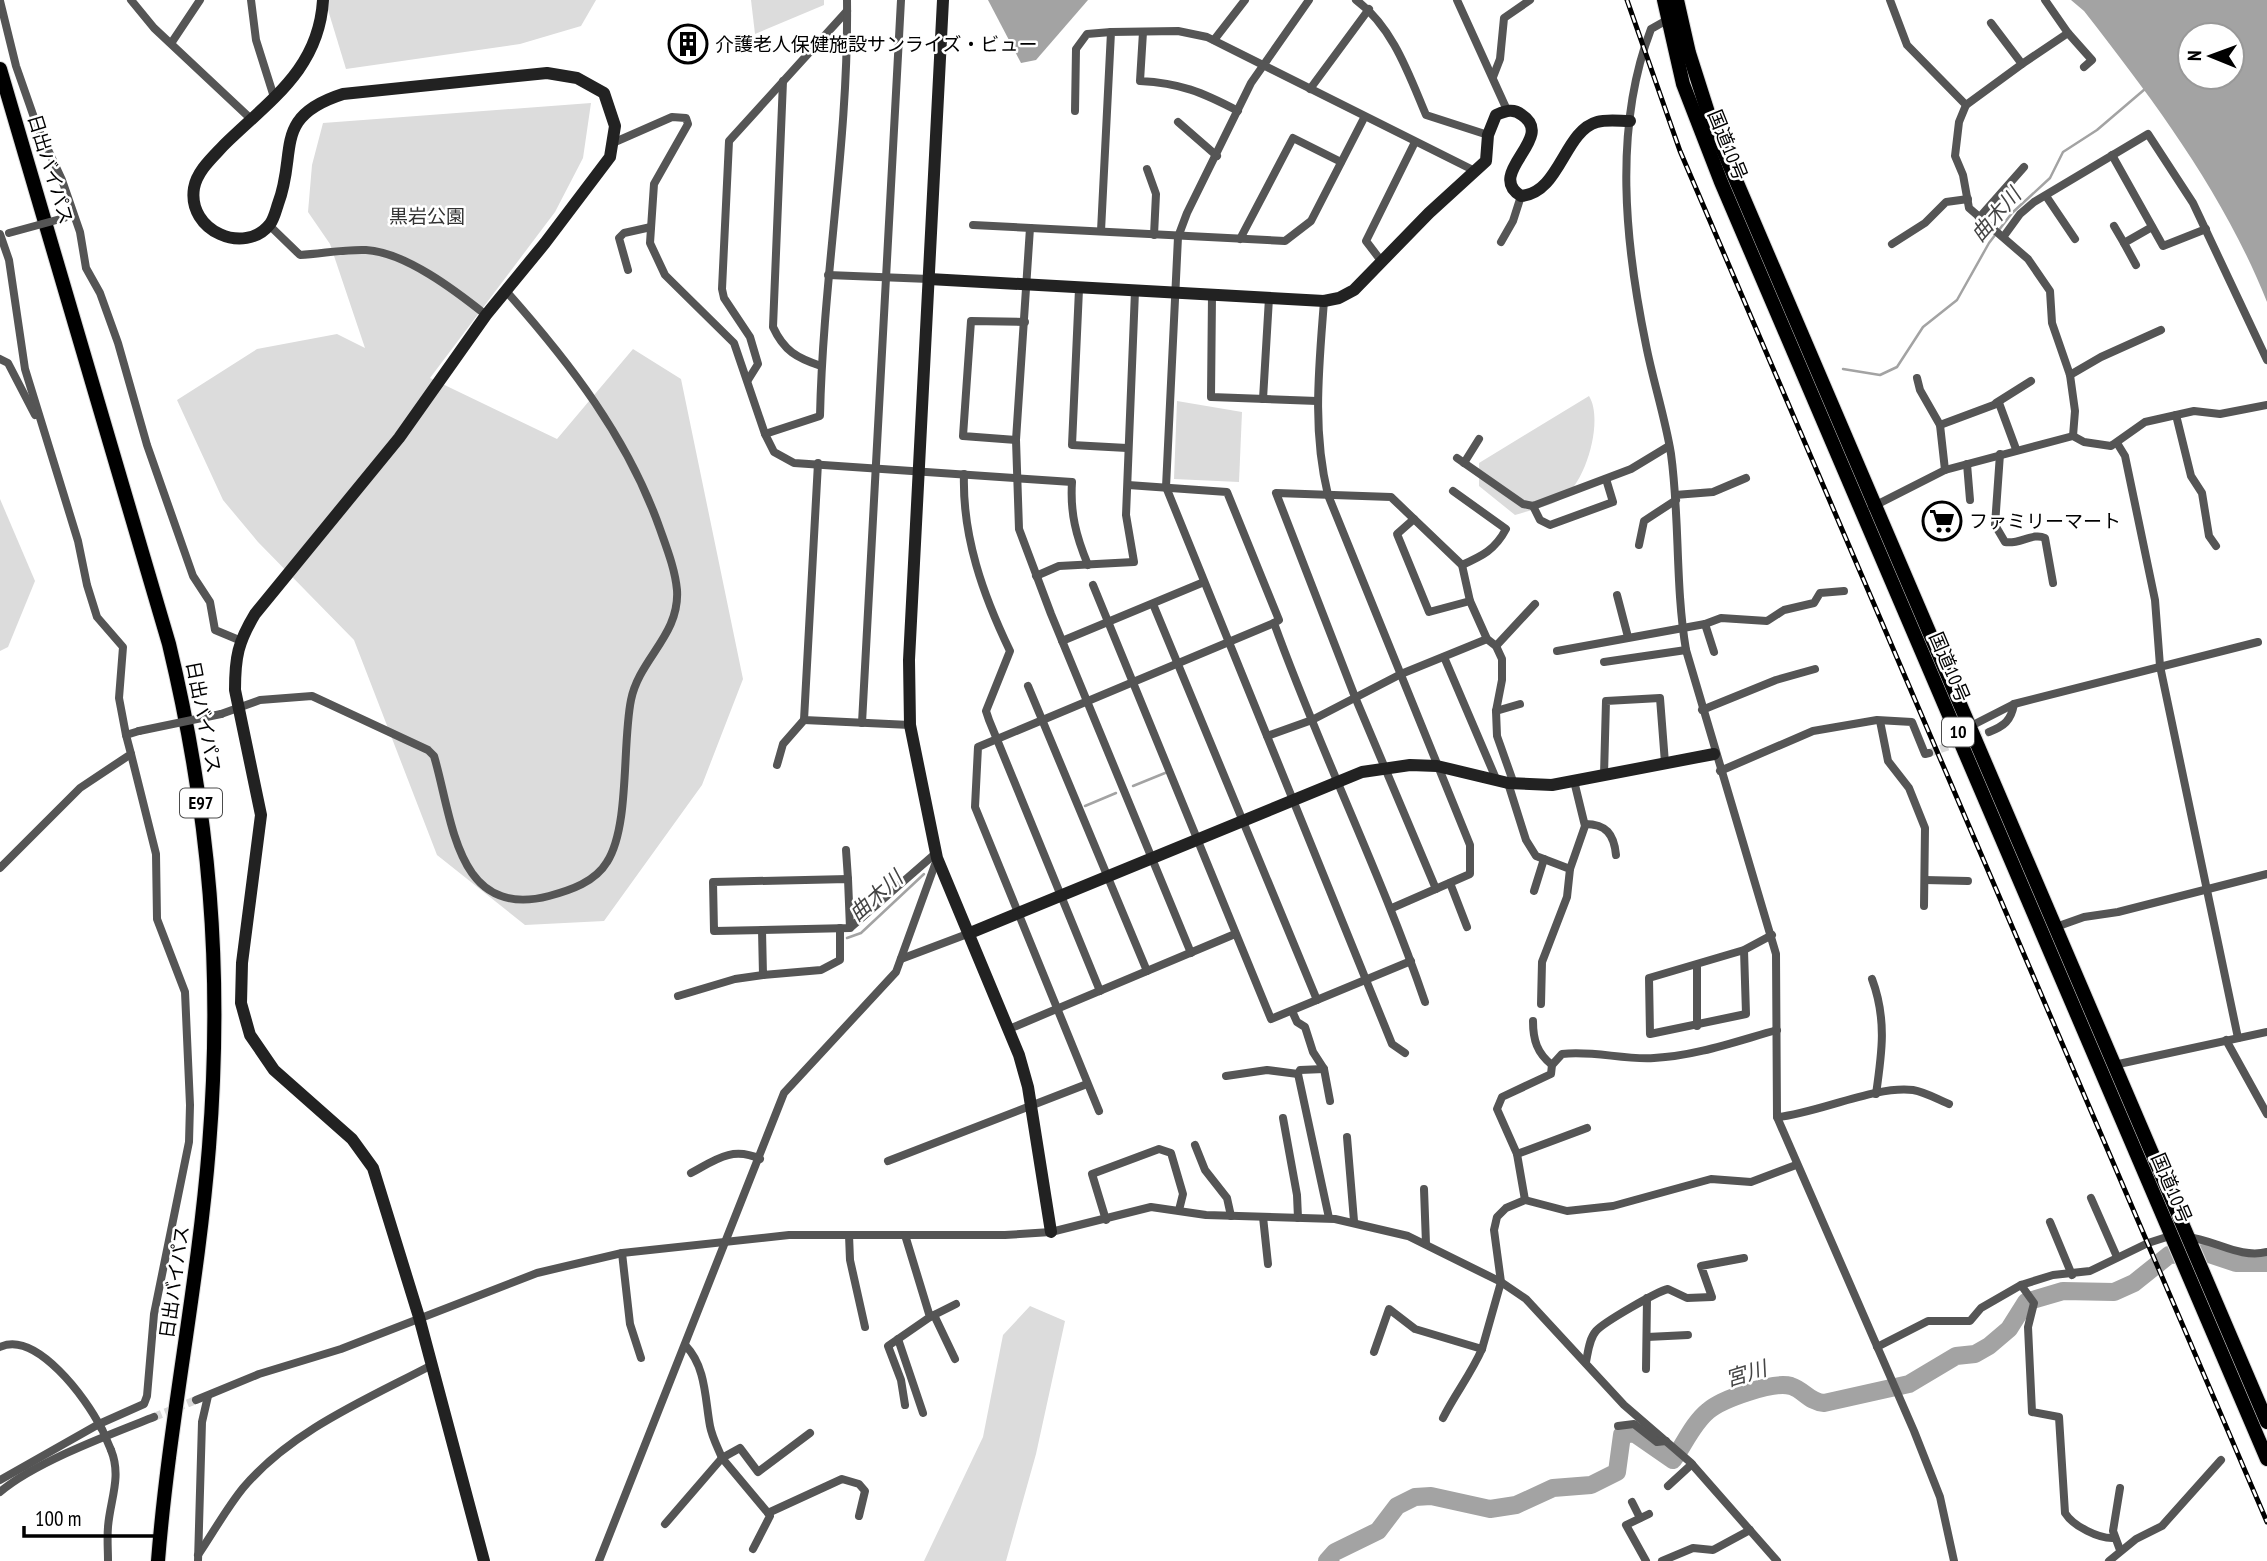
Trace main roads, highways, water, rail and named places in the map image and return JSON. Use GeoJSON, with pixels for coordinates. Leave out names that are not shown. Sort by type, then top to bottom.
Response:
{"type":"FeatureCollection","features":[{"type":"Feature","properties":{"kind":"highway","name":"国道10号"},"geometry":{"type":"LineString","coordinates":[[1664,0],[1683,84],[1701,132],[1868,509],[2049,930],[2171,1235],[2267,1459]]}},
{"type":"Feature","properties":{"kind":"highway","name":"国道10号"},"geometry":{"type":"LineString","coordinates":[[1677,0],[1689,53],[1711,122],[1868,509]]}},
{"type":"Feature","properties":{"kind":"highway","name":"日出バイパス"},"geometry":{"type":"LineString","coordinates":[[0,69],[163,621],[185,710],[207,844],[215,961],[211,1111],[202,1213],[158,1561]]}},
{"type":"Feature","properties":{"kind":"highway","name":"国道10号"},"geometry":{"type":"LineString","coordinates":[[2049,930],[2114,1065],[2267,1422]]}},
{"type":"Feature","properties":{"kind":"waterway","name":"曲木川"},"geometry":{"type":"LineString","coordinates":[[1843,369],[1880,375],[1897,367],[1923,327],[1957,300],[1989,243],[2012,213],[2050,178],[2063,152],[2097,130],[2145,89]]}},
{"type":"Feature","properties":{"kind":"waterway","name":"曲木川"},"geometry":{"type":"LineString","coordinates":[[1133,786],[1165,773]]}},
{"type":"Feature","properties":{"kind":"waterway","name":"曲木川"},"geometry":{"type":"LineString","coordinates":[[1085,806],[1116,793]]}},
{"type":"Feature","properties":{"kind":"waterway","name":"曲木川"},"geometry":{"type":"LineString","coordinates":[[847,938],[861,933],[924,874]]}},
{"type":"Feature","properties":{"kind":"waterway","name":"宮川"},"geometry":{"type":"LineString","coordinates":[[1327,1561],[1335,1552],[1378,1531],[1397,1506],[1415,1497],[1431,1496],[1490,1509],[1516,1505],[1553,1488],[1591,1485],[1617,1472],[1622,1435],[1634,1433],[1673,1460],[1693,1428],[1708,1411],[1724,1401],[1748,1392],[1772,1386],[1791,1386],[1824,1403],[1909,1384],[1956,1356],[1975,1354],[1989,1346],[2009,1329],[2026,1302],[2063,1291],[2114,1292],[2134,1283],[2169,1255],[2206,1253],[2236,1263],[2267,1263]]}},
{"type":"Feature","properties":{"kind":"tunnel"},"geometry":{"type":"LineString","coordinates":[[1929,753],[1989,732]]}},
{"type":"Feature","properties":{"kind":"tunnel"},"geometry":{"type":"LineString","coordinates":[[154,1417],[196,1400]]}},
{"type":"Feature","properties":{"kind":"railway"},"geometry":{"type":"LineString","coordinates":[[1627,0],[1680,151],[2267,1522]]}},
{"type":"Feature","properties":{"kind":"place","name":"介護老人保健施設サンライズ・ビュー"},"geometry":{"type":"Point","coordinates":[688,44]}},
{"type":"Feature","properties":{"kind":"place","name":"ファミリーマート"},"geometry":{"type":"Point","coordinates":[1942,521]}},
{"type":"Feature","properties":{"kind":"park label","name":"黒岩公園"},"geometry":{"type":"Point","coordinates":[427,216]}}]}
